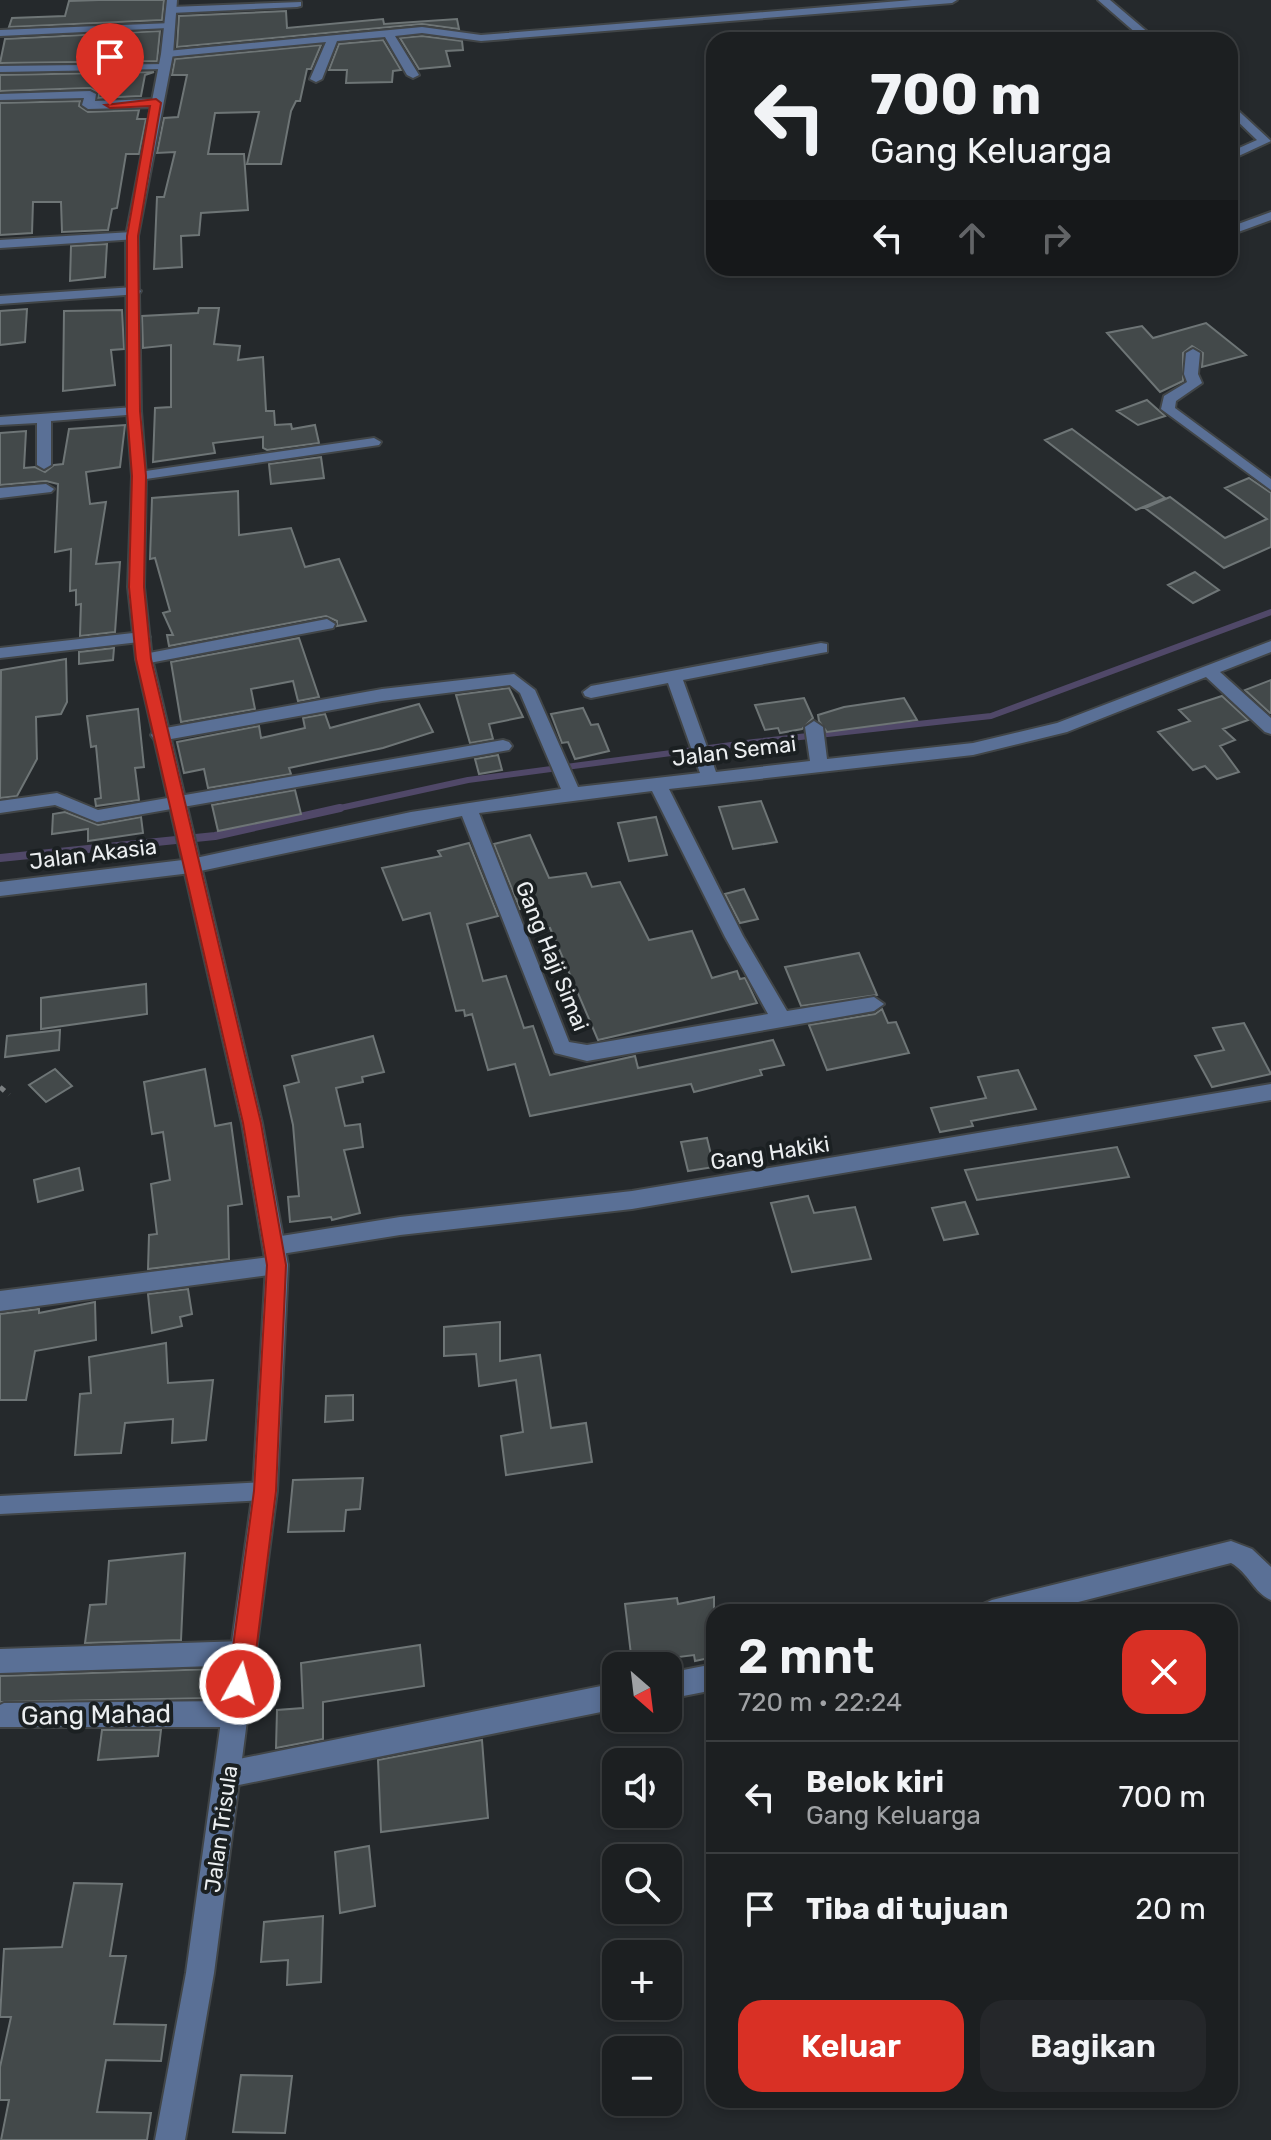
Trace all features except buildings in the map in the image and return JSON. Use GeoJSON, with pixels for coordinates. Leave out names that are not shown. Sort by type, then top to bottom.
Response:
{"type":"FeatureCollection","features":[{"type":"Feature","properties":{"kind":"street"},"geometry":{"type":"LineString","coordinates":[[0,69],[165,60],[388,33],[443,30],[481,38],[952,0]]}},
{"type":"Feature","properties":{"kind":"street"},"geometry":{"type":"LineString","coordinates":[[1103,0],[1141,32]]}},
{"type":"Feature","properties":{"kind":"street"},"geometry":{"type":"LineString","coordinates":[[171,5],[297,4]]}},
{"type":"Feature","properties":{"kind":"street","name":"Jalan Trisula"},"geometry":{"type":"LineString","coordinates":[[170,2140],[200,1973],[265,1491],[276,1255],[252,1123],[144,659],[136,587],[139,476],[134,411],[132,236],[165,60],[171,5]]}},
{"type":"Feature","properties":{"kind":"street"},"geometry":{"type":"LineString","coordinates":[[0,33],[168,25]]}},
{"type":"Feature","properties":{"kind":"street"},"geometry":{"type":"LineString","coordinates":[[388,33],[413,75]]}},
{"type":"Feature","properties":{"kind":"street"},"geometry":{"type":"LineString","coordinates":[[316,79],[333,38]]}},
{"type":"Feature","properties":{"kind":"street"},"geometry":{"type":"LineString","coordinates":[[0,97],[90,94],[88,105],[156,103]]}},
{"type":"Feature","properties":{"kind":"street"},"geometry":{"type":"LineString","coordinates":[[1238,116],[1263,146],[1238,154]]}},
{"type":"Feature","properties":{"kind":"street"},"geometry":{"type":"LineString","coordinates":[[1238,228],[1271,216]]}},
{"type":"Feature","properties":{"kind":"street"},"geometry":{"type":"LineString","coordinates":[[0,244],[132,236]]}},
{"type":"Feature","properties":{"kind":"street"},"geometry":{"type":"LineString","coordinates":[[0,300],[134,291]]}},
{"type":"Feature","properties":{"kind":"street"},"geometry":{"type":"LineString","coordinates":[[1193,353],[1191,374],[1195,383],[1169,399],[1168,409],[1271,486]]}},
{"type":"Feature","properties":{"kind":"street"},"geometry":{"type":"LineString","coordinates":[[0,421],[134,411]]}},
{"type":"Feature","properties":{"kind":"street"},"geometry":{"type":"LineString","coordinates":[[44,417],[44,465]]}},
{"type":"Feature","properties":{"kind":"street"},"geometry":{"type":"LineString","coordinates":[[139,476],[374,442]]}},
{"type":"Feature","properties":{"kind":"street"},"geometry":{"type":"LineString","coordinates":[[0,493],[46,489]]}},
{"type":"Feature","properties":{"kind":"street"},"geometry":{"type":"LineString","coordinates":[[144,659],[327,624]]}},
{"type":"Feature","properties":{"kind":"street"},"geometry":{"type":"LineString","coordinates":[[0,653],[142,637]]}},
{"type":"Feature","properties":{"kind":"street","name":"Jalan Semai"},"geometry":{"type":"LineString","coordinates":[[190,862],[569,788],[658,785],[710,778],[816,748],[973,749],[1027,739],[1271,646]]}},
{"type":"Feature","properties":{"kind":"street"},"geometry":{"type":"LineString","coordinates":[[591,692],[821,648]]}},
{"type":"Feature","properties":{"kind":"street"},"geometry":{"type":"LineString","coordinates":[[1209,671],[1271,728]]}},
{"type":"Feature","properties":{"kind":"street"},"geometry":{"type":"LineString","coordinates":[[674,677],[710,778]]}},
{"type":"Feature","properties":{"kind":"street"},"geometry":{"type":"LineString","coordinates":[[160,735],[382,695],[514,679],[527,690],[569,788]]}},
{"type":"Feature","properties":{"kind":"street"},"geometry":{"type":"LineString","coordinates":[[0,807],[57,799],[97,816],[503,746]]}},
{"type":"Feature","properties":{"kind":"street"},"geometry":{"type":"LineString","coordinates":[[658,785],[734,937],[781,1019]]}},
{"type":"Feature","properties":{"kind":"street","name":"Gang Haji Simai"},"geometry":{"type":"LineString","coordinates":[[468,808],[562,1048],[587,1053],[874,1004]]}},
{"type":"Feature","properties":{"kind":"street","name":"Jalan Akasia"},"geometry":{"type":"LineString","coordinates":[[0,889],[190,862]]}},
{"type":"Feature","properties":{"kind":"street","name":"Gang Hakiki"},"geometry":{"type":"LineString","coordinates":[[0,1301],[276,1255],[400,1226],[648,1198],[1271,1092]]}},
{"type":"Feature","properties":{"kind":"street"},"geometry":{"type":"LineString","coordinates":[[1024,1604],[1231,1552],[1241,1554],[1255,1565],[1271,1588]]}},
{"type":"Feature","properties":{"kind":"street"},"geometry":{"type":"LineString","coordinates":[[0,1661],[244,1653]]}},
{"type":"Feature","properties":{"kind":"street"},"geometry":{"type":"LineString","coordinates":[[682,1683],[706,1679]]}},
{"type":"Feature","properties":{"kind":"street"},"geometry":{"type":"LineString","coordinates":[[229,1774],[602,1699]]}},
{"type":"Feature","properties":{"kind":"street","name":"Gang Mahad"},"geometry":{"type":"LineString","coordinates":[[4,1716],[236,1714]]}},
{"type":"Feature","properties":{"kind":"lane"},"geometry":{"type":"LineString","coordinates":[[0,1505],[265,1491]]}},
{"type":"Feature","properties":{"kind":"path"},"geometry":{"type":"LineString","coordinates":[[0,1087],[9,1095]]}},
{"type":"Feature","properties":{"kind":"waterway"},"geometry":{"type":"LineString","coordinates":[[334,809],[468,780],[754,742],[991,716],[1271,612]]}},
{"type":"Feature","properties":{"kind":"waterway"},"geometry":{"type":"LineString","coordinates":[[334,809],[340,808]]}},
{"type":"Feature","properties":{"kind":"waterway"},"geometry":{"type":"LineString","coordinates":[[0,858],[215,836],[334,809]]}},
{"type":"Feature","properties":{"kind":"route"},"geometry":{"type":"LineString","coordinates":[[110,105],[156,103],[132,236],[134,411],[139,476],[136,587],[144,659],[252,1123],[277,1265],[265,1491],[240,1684]]}}]}
